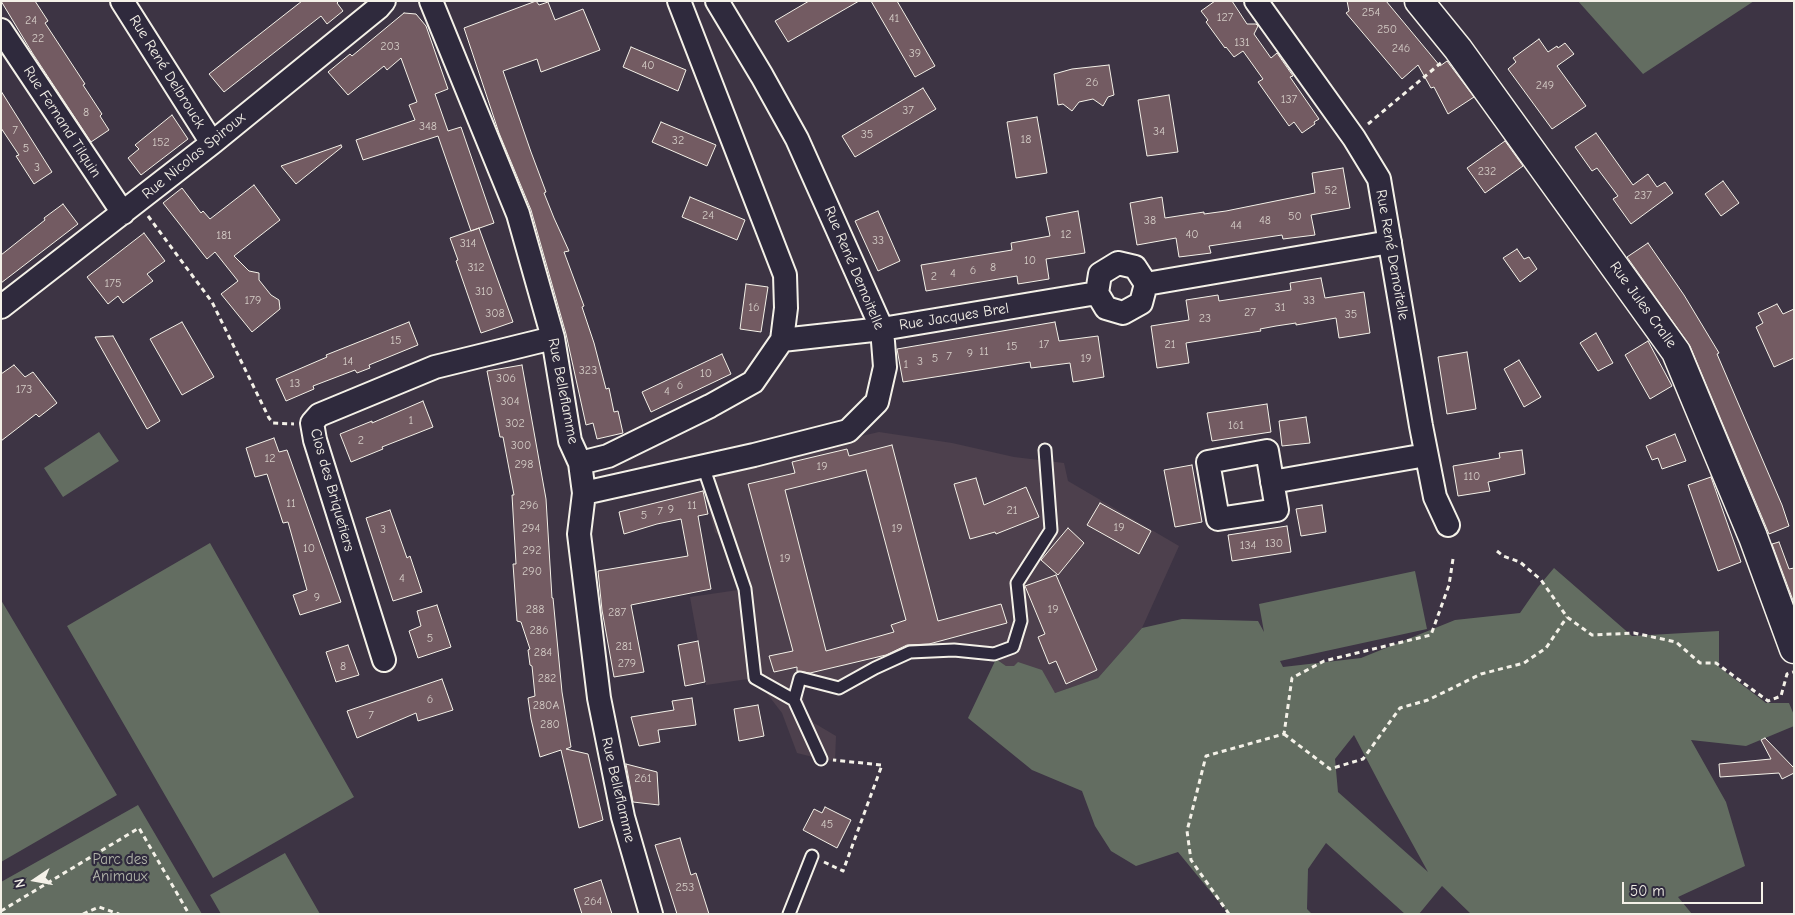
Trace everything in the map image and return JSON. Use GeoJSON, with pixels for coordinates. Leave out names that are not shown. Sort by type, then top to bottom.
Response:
{"type":"FeatureCollection","features":[{"type":"Feature","properties":{"kind":"street","name":"Rue René Delbrouck"},"geometry":{"type":"LineString","coordinates":[[122,1],[212,143]]}},
{"type":"Feature","properties":{"kind":"street","name":"Rue Belleflamme"},"geometry":{"type":"LineString","coordinates":[[430,1],[518,214],[553,338],[570,441],[580,463],[584,493],[579,534],[598,698],[623,817],[651,914]]}},
{"type":"Feature","properties":{"kind":"street"},"geometry":{"type":"LineString","coordinates":[[580,463],[608,456],[710,406],[753,382],[782,340],[786,308],[785,276],[679,1]]}},
{"type":"Feature","properties":{"kind":"street","name":"Rue René Demoitelle"},"geometry":{"type":"LineString","coordinates":[[584,493],[848,431],[876,402],[886,368],[882,329],[797,139],[717,1]]}},
{"type":"Feature","properties":{"kind":"street","name":"Rue René Demoitelle"},"geometry":{"type":"LineString","coordinates":[[1256,1],[1354,138],[1378,179],[1426,455],[1435,497],[1448,524]]}},
{"type":"Feature","properties":{"kind":"street","name":"Rue Jules Cralle"},"geometry":{"type":"LineString","coordinates":[[1419,1],[1458,49],[1676,352],[1753,537],[1794,648]]}},
{"type":"Feature","properties":{"kind":"street","name":"Rue Nicolas Spiroux"},"geometry":{"type":"LineString","coordinates":[[1,307],[212,143],[378,3]]}},
{"type":"Feature","properties":{"kind":"street","name":"Rue Fernand Tilquin"},"geometry":{"type":"LineString","coordinates":[[1,30],[130,208]]}},
{"type":"Feature","properties":{"kind":"street"},"geometry":{"type":"LineString","coordinates":[[1146,284],[1390,242]]}},
{"type":"Feature","properties":{"kind":"street"},"geometry":{"type":"LineString","coordinates":[[1118,263],[1135,267],[1146,284],[1141,303],[1123,313],[1106,308],[1097,293],[1100,274],[1118,263]]}},
{"type":"Feature","properties":{"kind":"street","name":"Rue Jacques Brel"},"geometry":{"type":"LineString","coordinates":[[782,340],[882,329],[1097,293]]}},
{"type":"Feature","properties":{"kind":"street","name":"Clos des Briquetiers"},"geometry":{"type":"LineString","coordinates":[[384,660],[315,440],[312,423],[319,415],[435,367],[553,338]]}},
{"type":"Feature","properties":{"kind":"street"},"geometry":{"type":"LineString","coordinates":[[1272,482],[1426,455]]}},
{"type":"Feature","properties":{"kind":"street"},"geometry":{"type":"LineString","coordinates":[[608,456],[616,486]]}},
{"type":"Feature","properties":{"kind":"lane"},"geometry":{"type":"LineString","coordinates":[[794,700],[800,678],[839,688],[875,668],[910,652],[954,650],[994,654],[1013,647],[1021,620],[1017,583],[1051,530],[1045,450]]}},
{"type":"Feature","properties":{"kind":"lane"},"geometry":{"type":"LineString","coordinates":[[703,466],[745,589],[756,678],[794,700],[821,759]]}},
{"type":"Feature","properties":{"kind":"lane"},"geometry":{"type":"LineString","coordinates":[[789,914],[812,856]]}},
{"type":"Feature","properties":{"kind":"path"},"geometry":{"type":"LineString","coordinates":[[1379,114],[1458,49]]}},
{"type":"Feature","properties":{"kind":"path"},"geometry":{"type":"LineString","coordinates":[[130,208],[212,302],[273,423],[303,425],[312,423]]}},
{"type":"Feature","properties":{"kind":"path"},"geometry":{"type":"LineString","coordinates":[[1497,551],[1503,556],[1520,562],[1541,580],[1567,617],[1592,635],[1634,633],[1676,642],[1700,663],[1716,663],[1768,701],[1781,696],[1787,674],[1794,672]]}},
{"type":"Feature","properties":{"kind":"path"},"geometry":{"type":"LineString","coordinates":[[1284,734],[1292,678],[1324,661],[1431,635],[1448,585],[1453,559]]}},
{"type":"Feature","properties":{"kind":"path"},"geometry":{"type":"LineString","coordinates":[[1284,734],[1330,769],[1363,759],[1400,708],[1428,700],[1481,674],[1524,662],[1546,648],[1567,617]]}},
{"type":"Feature","properties":{"kind":"path"},"geometry":{"type":"LineString","coordinates":[[1229,914],[1191,860],[1187,831],[1206,756],[1284,734]]}},
{"type":"Feature","properties":{"kind":"path"},"geometry":{"type":"LineString","coordinates":[[812,856],[843,871],[882,765],[821,759]]}},
{"type":"Feature","properties":{"kind":"path"},"geometry":{"type":"LineString","coordinates":[[1,911],[139,828],[189,914]]}},
{"type":"Feature","properties":{"kind":"path"},"geometry":{"type":"LineString","coordinates":[[83,914],[99,907],[118,914]]}},
{"type":"Feature","properties":{"kind":"shaded area"},"geometry":{"type":"Polygon","coordinates":[[[879,432],[952,443],[1014,457],[1064,463],[1068,481],[1179,546],[1142,628],[1098,678],[1055,693],[1014,666],[1006,666],[996,659],[959,653],[920,655],[883,668],[839,688],[802,684],[805,708],[814,723],[836,736],[835,761],[821,759],[797,753],[782,713],[755,678],[706,685],[690,597],[745,589],[735,552],[715,532],[701,481],[771,457],[879,432]]]}},
{"type":"Feature","properties":{"kind":"green space"},"geometry":{"type":"Polygon","coordinates":[[[1578,1],[1754,1],[1643,74],[1578,1]]]}},
{"type":"Feature","properties":{"kind":"green space"},"geometry":{"type":"Polygon","coordinates":[[[99,432],[119,461],[63,497],[44,468],[99,432]]]}},
{"type":"Feature","properties":{"kind":"green space"},"geometry":{"type":"Polygon","coordinates":[[[210,543],[354,797],[213,878],[67,626],[210,543]]]}},
{"type":"Feature","properties":{"kind":"green space"},"geometry":{"type":"Polygon","coordinates":[[[1554,568],[1632,636],[1719,631],[1719,667],[1766,703],[1789,703],[1794,715],[1794,726],[1746,746],[1691,740],[1726,802],[1745,866],[1678,897],[1692,914],[1471,914],[1442,886],[1419,914],[1405,914],[1326,843],[1308,869],[1307,909],[1312,914],[1229,914],[1178,852],[1136,866],[1111,851],[1095,826],[1082,791],[1032,770],[968,718],[996,659],[1006,666],[1014,666],[1018,662],[1042,670],[1055,693],[1098,678],[1142,628],[1182,619],[1258,621],[1264,632],[1259,604],[1415,571],[1427,629],[1280,661],[1283,667],[1361,658],[1455,620],[1520,613],[1554,568]],[[1354,735],[1335,759],[1338,792],[1428,872],[1354,735]]]}},
{"type":"Feature","properties":{"kind":"green space"},"geometry":{"type":"Polygon","coordinates":[[[1,600],[117,795],[1,862],[1,600]]]}},
{"type":"Feature","properties":{"kind":"green space","name":"Parc des Animaux"},"geometry":{"type":"Polygon","coordinates":[[[138,805],[202,914],[1,914],[1,882],[138,805]]]}},
{"type":"Feature","properties":{"kind":"green space"},"geometry":{"type":"Polygon","coordinates":[[[285,853],[320,914],[221,914],[210,895],[285,853]]]}},
{"type":"Feature","properties":{"kind":"building"},"geometry":{"type":"Polygon","coordinates":[[[1,1],[35,1],[48,21],[45,23],[85,84],[83,85],[102,114],[100,116],[109,130],[91,142],[33,54],[1,1]]]}},
{"type":"Feature","properties":{"kind":"building"},"geometry":{"type":"Polygon","coordinates":[[[302,1],[339,1],[337,3],[343,11],[327,24],[321,16],[224,92],[209,74],[302,1]]]}},
{"type":"Feature","properties":{"kind":"building"},"geometry":{"type":"Polygon","coordinates":[[[536,1],[539,5],[548,2],[555,20],[583,9],[600,50],[541,72],[537,59],[503,71],[546,192],[544,193],[569,251],[564,252],[584,306],[582,307],[606,389],[609,388],[614,412],[618,411],[623,433],[597,439],[593,423],[586,425],[566,334],[531,210],[499,133],[464,28],[536,1]]]}},
{"type":"Feature","properties":{"kind":"building"},"geometry":{"type":"Polygon","coordinates":[[[809,1],[859,1],[788,42],[775,21],[809,1]]]}},
{"type":"Feature","properties":{"kind":"building"},"geometry":{"type":"Polygon","coordinates":[[[871,1],[897,1],[935,66],[915,77],[871,1]]]}},
{"type":"Feature","properties":{"kind":"building"},"geometry":{"type":"Polygon","coordinates":[[[1215,1],[1232,1],[1247,24],[1256,24],[1258,26],[1254,34],[1271,58],[1277,53],[1293,76],[1290,77],[1319,119],[1314,122],[1315,124],[1302,133],[1294,122],[1289,126],[1258,82],[1263,79],[1243,51],[1234,57],[1225,48],[1206,22],[1208,20],[1201,11],[1215,1]]]}},
{"type":"Feature","properties":{"kind":"building"},"geometry":{"type":"Polygon","coordinates":[[[1347,1],[1386,1],[1440,66],[1447,61],[1474,97],[1448,114],[1434,87],[1431,88],[1418,65],[1402,79],[1346,13],[1349,11],[1347,1]]]}},
{"type":"Feature","properties":{"kind":"building"},"geometry":{"type":"Polygon","coordinates":[[[404,13],[416,14],[426,26],[448,89],[435,94],[448,131],[461,127],[494,223],[471,231],[438,136],[363,160],[356,140],[415,120],[409,105],[417,102],[401,58],[387,70],[384,66],[348,95],[328,72],[350,54],[352,56],[404,13]]]}},
{"type":"Feature","properties":{"kind":"building"},"geometry":{"type":"Polygon","coordinates":[[[1539,39],[1548,52],[1565,43],[1574,54],[1557,66],[1586,106],[1552,129],[1508,69],[1516,62],[1513,58],[1539,39]]]}},
{"type":"Feature","properties":{"kind":"building"},"geometry":{"type":"Polygon","coordinates":[[[631,47],[686,70],[678,91],[623,67],[631,47]]]}},
{"type":"Feature","properties":{"kind":"building"},"geometry":{"type":"Polygon","coordinates":[[[1109,65],[1114,95],[1108,97],[1103,106],[1093,99],[1079,102],[1072,111],[1063,104],[1058,105],[1054,74],[1072,69],[1109,65]]]}},
{"type":"Feature","properties":{"kind":"building"},"geometry":{"type":"Polygon","coordinates":[[[923,88],[936,109],[855,157],[842,136],[923,88]]]}},
{"type":"Feature","properties":{"kind":"building"},"geometry":{"type":"Polygon","coordinates":[[[1,91],[52,172],[34,184],[16,156],[19,155],[1,128],[1,91]]]}},
{"type":"Feature","properties":{"kind":"building"},"geometry":{"type":"Polygon","coordinates":[[[1169,95],[1178,152],[1147,156],[1138,100],[1169,95]]]}},
{"type":"Feature","properties":{"kind":"building"},"geometry":{"type":"Polygon","coordinates":[[[172,115],[188,139],[141,175],[128,158],[139,149],[135,145],[172,115]]]}},
{"type":"Feature","properties":{"kind":"building"},"geometry":{"type":"Polygon","coordinates":[[[1037,117],[1047,173],[1016,178],[1007,122],[1037,117]]]}},
{"type":"Feature","properties":{"kind":"building"},"geometry":{"type":"Polygon","coordinates":[[[661,122],[716,145],[707,166],[652,142],[661,122]]]}},
{"type":"Feature","properties":{"kind":"building"},"geometry":{"type":"Polygon","coordinates":[[[1596,133],[1633,185],[1648,174],[1657,187],[1665,182],[1673,193],[1631,224],[1613,199],[1618,196],[1597,168],[1592,171],[1575,147],[1596,133]]]}},
{"type":"Feature","properties":{"kind":"building"},"geometry":{"type":"Polygon","coordinates":[[[1505,141],[1523,166],[1485,193],[1467,168],[1505,141]]]}},
{"type":"Feature","properties":{"kind":"building"},"geometry":{"type":"Polygon","coordinates":[[[341,145],[342,147],[296,184],[281,166],[341,145]]]}},
{"type":"Feature","properties":{"kind":"building"},"geometry":{"type":"Polygon","coordinates":[[[1343,168],[1350,208],[1311,215],[1315,235],[1283,239],[1282,235],[1209,246],[1211,253],[1179,257],[1176,238],[1137,245],[1130,203],[1162,197],[1165,218],[1204,212],[1204,214],[1226,211],[1315,193],[1312,173],[1343,168]]]}},
{"type":"Feature","properties":{"kind":"building"},"geometry":{"type":"Polygon","coordinates":[[[1723,181],[1739,203],[1721,216],[1705,194],[1723,181]]]}},
{"type":"Feature","properties":{"kind":"building"},"geometry":{"type":"Polygon","coordinates":[[[254,185],[280,220],[234,256],[249,271],[259,273],[259,280],[271,295],[279,300],[280,309],[252,332],[221,294],[238,281],[215,252],[207,259],[163,203],[182,188],[201,213],[203,211],[210,219],[254,185]]]}},
{"type":"Feature","properties":{"kind":"building"},"geometry":{"type":"Polygon","coordinates":[[[690,197],[745,220],[737,240],[682,217],[690,197]]]}},
{"type":"Feature","properties":{"kind":"building"},"geometry":{"type":"Polygon","coordinates":[[[63,204],[78,224],[1,283],[1,255],[63,204]]]}},
{"type":"Feature","properties":{"kind":"building"},"geometry":{"type":"Polygon","coordinates":[[[878,211],[900,261],[878,271],[855,221],[878,211]]]}},
{"type":"Feature","properties":{"kind":"building"},"geometry":{"type":"Polygon","coordinates":[[[1078,211],[1085,253],[1046,259],[1049,279],[1018,284],[1017,276],[926,291],[921,265],[1012,250],[1011,243],[1050,236],[1046,217],[1078,211]]]}},
{"type":"Feature","properties":{"kind":"building"},"geometry":{"type":"Polygon","coordinates":[[[479,228],[513,322],[481,333],[450,238],[479,228]]]}},
{"type":"Feature","properties":{"kind":"building"},"geometry":{"type":"Polygon","coordinates":[[[144,233],[165,261],[147,274],[153,281],[123,303],[118,296],[108,304],[87,277],[144,233]]]}},
{"type":"Feature","properties":{"kind":"building"},"geometry":{"type":"Polygon","coordinates":[[[1648,243],[1684,295],[1719,353],[1717,354],[1782,505],[1789,526],[1769,534],[1690,346],[1627,257],[1648,243]]]}},
{"type":"Feature","properties":{"kind":"building"},"geometry":{"type":"Polygon","coordinates":[[[1517,249],[1524,259],[1529,257],[1537,269],[1520,282],[1503,258],[1517,249]]]}},
{"type":"Feature","properties":{"kind":"building"},"geometry":{"type":"Polygon","coordinates":[[[1321,278],[1325,298],[1364,292],[1370,333],[1339,338],[1336,318],[1296,325],[1296,323],[1276,326],[1260,329],[1261,331],[1186,343],[1189,363],[1157,368],[1151,326],[1189,320],[1186,300],[1218,295],[1219,301],[1291,290],[1290,283],[1321,278]]]}},
{"type":"Feature","properties":{"kind":"building"},"geometry":{"type":"Polygon","coordinates":[[[746,284],[768,287],[761,332],[740,329],[746,284]]]}},
{"type":"Feature","properties":{"kind":"building"},"geometry":{"type":"Polygon","coordinates":[[[1777,304],[1783,314],[1794,309],[1794,358],[1774,367],[1756,327],[1763,323],[1758,313],[1777,304]]]}},
{"type":"Feature","properties":{"kind":"building"},"geometry":{"type":"Polygon","coordinates":[[[182,322],[214,377],[182,395],[150,339],[182,322]]]}},
{"type":"Feature","properties":{"kind":"building"},"geometry":{"type":"Polygon","coordinates":[[[409,322],[418,345],[369,365],[370,368],[357,373],[355,370],[313,386],[314,389],[286,401],[276,379],[327,357],[326,355],[409,322]]]}},
{"type":"Feature","properties":{"kind":"building"},"geometry":{"type":"Polygon","coordinates":[[[1055,322],[1059,341],[1098,336],[1104,377],[1073,382],[1070,363],[1031,368],[1030,362],[903,382],[897,349],[1055,322]]]}},
{"type":"Feature","properties":{"kind":"building"},"geometry":{"type":"Polygon","coordinates":[[[1596,333],[1613,363],[1598,371],[1580,343],[1596,333]]]}},
{"type":"Feature","properties":{"kind":"building"},"geometry":{"type":"Polygon","coordinates":[[[113,336],[160,421],[147,429],[95,337],[113,336]]]}},
{"type":"Feature","properties":{"kind":"building"},"geometry":{"type":"Polygon","coordinates":[[[1648,341],[1672,386],[1650,399],[1625,355],[1648,341]]]}},
{"type":"Feature","properties":{"kind":"building"},"geometry":{"type":"Polygon","coordinates":[[[1467,352],[1476,409],[1447,414],[1438,357],[1467,352]]]}},
{"type":"Feature","properties":{"kind":"building"},"geometry":{"type":"Polygon","coordinates":[[[722,354],[731,374],[651,412],[642,392],[722,354]]]}},
{"type":"Feature","properties":{"kind":"building"},"geometry":{"type":"Polygon","coordinates":[[[1519,360],[1541,397],[1524,407],[1504,369],[1519,360]]]}},
{"type":"Feature","properties":{"kind":"building"},"geometry":{"type":"Polygon","coordinates":[[[14,365],[25,377],[33,372],[57,403],[39,417],[36,414],[1,441],[1,374],[14,365]]]}},
{"type":"Feature","properties":{"kind":"building"},"geometry":{"type":"Polygon","coordinates":[[[522,365],[546,499],[552,598],[562,692],[571,747],[566,749],[588,754],[603,820],[579,828],[561,750],[540,757],[528,698],[535,696],[532,666],[530,665],[528,650],[530,649],[521,622],[517,621],[513,564],[516,564],[512,495],[514,495],[503,437],[500,437],[487,371],[522,365]]]}},
{"type":"Feature","properties":{"kind":"building"},"geometry":{"type":"Polygon","coordinates":[[[423,401],[433,427],[382,447],[383,449],[351,462],[340,434],[372,421],[372,423],[423,401]]]}},
{"type":"Feature","properties":{"kind":"building"},"geometry":{"type":"Polygon","coordinates":[[[1267,404],[1271,432],[1212,441],[1207,413],[1267,404]]]}},
{"type":"Feature","properties":{"kind":"building"},"geometry":{"type":"Polygon","coordinates":[[[1306,417],[1310,443],[1282,446],[1279,421],[1306,417]]]}},
{"type":"Feature","properties":{"kind":"building"},"geometry":{"type":"Polygon","coordinates":[[[1675,434],[1686,461],[1662,469],[1658,458],[1652,460],[1646,446],[1675,434]]]}},
{"type":"Feature","properties":{"kind":"building"},"geometry":{"type":"Polygon","coordinates":[[[274,438],[279,452],[287,450],[341,602],[300,615],[293,595],[307,590],[288,522],[283,523],[267,474],[255,477],[246,448],[274,438]]]}},
{"type":"Feature","properties":{"kind":"building"},"geometry":{"type":"Polygon","coordinates":[[[892,445],[938,621],[1001,604],[1007,623],[929,644],[907,645],[886,655],[810,673],[797,671],[797,667],[774,672],[769,656],[793,651],[748,484],[795,473],[792,462],[847,449],[849,456],[892,445]],[[866,470],[785,490],[826,651],[894,632],[891,625],[906,620],[866,470]]]}},
{"type":"Feature","properties":{"kind":"building"},"geometry":{"type":"Polygon","coordinates":[[[1522,450],[1525,474],[1488,482],[1490,491],[1458,496],[1453,466],[1500,458],[1499,453],[1522,450]]]}},
{"type":"Feature","properties":{"kind":"building"},"geometry":{"type":"Polygon","coordinates":[[[1192,465],[1202,522],[1175,527],[1164,470],[1192,465]]]}},
{"type":"Feature","properties":{"kind":"building"},"geometry":{"type":"Polygon","coordinates":[[[1711,477],[1741,562],[1718,571],[1688,485],[1711,477]]]}},
{"type":"Feature","properties":{"kind":"building"},"geometry":{"type":"Polygon","coordinates":[[[976,478],[984,505],[1026,487],[1039,517],[996,534],[995,532],[970,539],[954,484],[976,478]]]}},
{"type":"Feature","properties":{"kind":"building"},"geometry":{"type":"Polygon","coordinates":[[[703,491],[708,514],[698,516],[711,589],[631,605],[644,672],[614,677],[602,610],[598,571],[688,556],[681,519],[624,534],[619,512],[703,491]]]}},
{"type":"Feature","properties":{"kind":"building"},"geometry":{"type":"Polygon","coordinates":[[[1100,503],[1151,531],[1139,554],[1087,525],[1100,503]]]}},
{"type":"Feature","properties":{"kind":"building"},"geometry":{"type":"Polygon","coordinates":[[[1322,505],[1326,532],[1301,536],[1296,509],[1322,505]]]}},
{"type":"Feature","properties":{"kind":"building"},"geometry":{"type":"Polygon","coordinates":[[[390,510],[407,558],[410,556],[422,592],[393,601],[366,518],[390,510]]]}},
{"type":"Feature","properties":{"kind":"building"},"geometry":{"type":"Polygon","coordinates":[[[1287,526],[1291,552],[1232,561],[1228,535],[1287,526]]]}},
{"type":"Feature","properties":{"kind":"building"},"geometry":{"type":"Polygon","coordinates":[[[1068,528],[1084,543],[1058,575],[1041,560],[1068,528]]]}},
{"type":"Feature","properties":{"kind":"building"},"geometry":{"type":"Polygon","coordinates":[[[1779,542],[1789,569],[1794,568],[1794,603],[1772,544],[1779,542]]]}},
{"type":"Feature","properties":{"kind":"building"},"geometry":{"type":"Polygon","coordinates":[[[1056,575],[1097,670],[1066,684],[1056,661],[1049,664],[1038,637],[1045,634],[1025,586],[1056,575]]]}},
{"type":"Feature","properties":{"kind":"building"},"geometry":{"type":"Polygon","coordinates":[[[437,605],[451,647],[418,658],[409,631],[421,626],[417,611],[437,605]]]}},
{"type":"Feature","properties":{"kind":"building"},"geometry":{"type":"Polygon","coordinates":[[[698,641],[705,682],[685,686],[678,645],[698,641]]]}},
{"type":"Feature","properties":{"kind":"building"},"geometry":{"type":"Polygon","coordinates":[[[348,645],[359,675],[336,682],[326,652],[348,645]]]}},
{"type":"Feature","properties":{"kind":"building"},"geometry":{"type":"Polygon","coordinates":[[[442,679],[453,710],[418,721],[416,713],[357,738],[347,711],[442,679]]]}},
{"type":"Feature","properties":{"kind":"building"},"geometry":{"type":"Polygon","coordinates":[[[692,698],[696,725],[658,730],[660,742],[639,746],[631,717],[674,710],[672,701],[692,698]]]}},
{"type":"Feature","properties":{"kind":"building"},"geometry":{"type":"Polygon","coordinates":[[[758,705],[764,736],[739,741],[734,709],[758,705]]]}},
{"type":"Feature","properties":{"kind":"building"},"geometry":{"type":"Polygon","coordinates":[[[1765,738],[1794,768],[1794,773],[1782,779],[1779,773],[1720,777],[1719,764],[1771,759],[1761,740],[1765,738]]]}},
{"type":"Feature","properties":{"kind":"building"},"geometry":{"type":"Polygon","coordinates":[[[626,764],[657,772],[659,805],[633,802],[626,764]]]}},
{"type":"Feature","properties":{"kind":"building"},"geometry":{"type":"Polygon","coordinates":[[[825,807],[851,820],[837,848],[803,830],[814,809],[822,813],[825,807]]]}},
{"type":"Feature","properties":{"kind":"building"},"geometry":{"type":"Polygon","coordinates":[[[680,838],[691,875],[696,873],[709,914],[677,914],[655,845],[680,838]]]}},
{"type":"Feature","properties":{"kind":"building"},"geometry":{"type":"Polygon","coordinates":[[[601,880],[612,914],[582,914],[574,889],[601,880]]]}}]}
